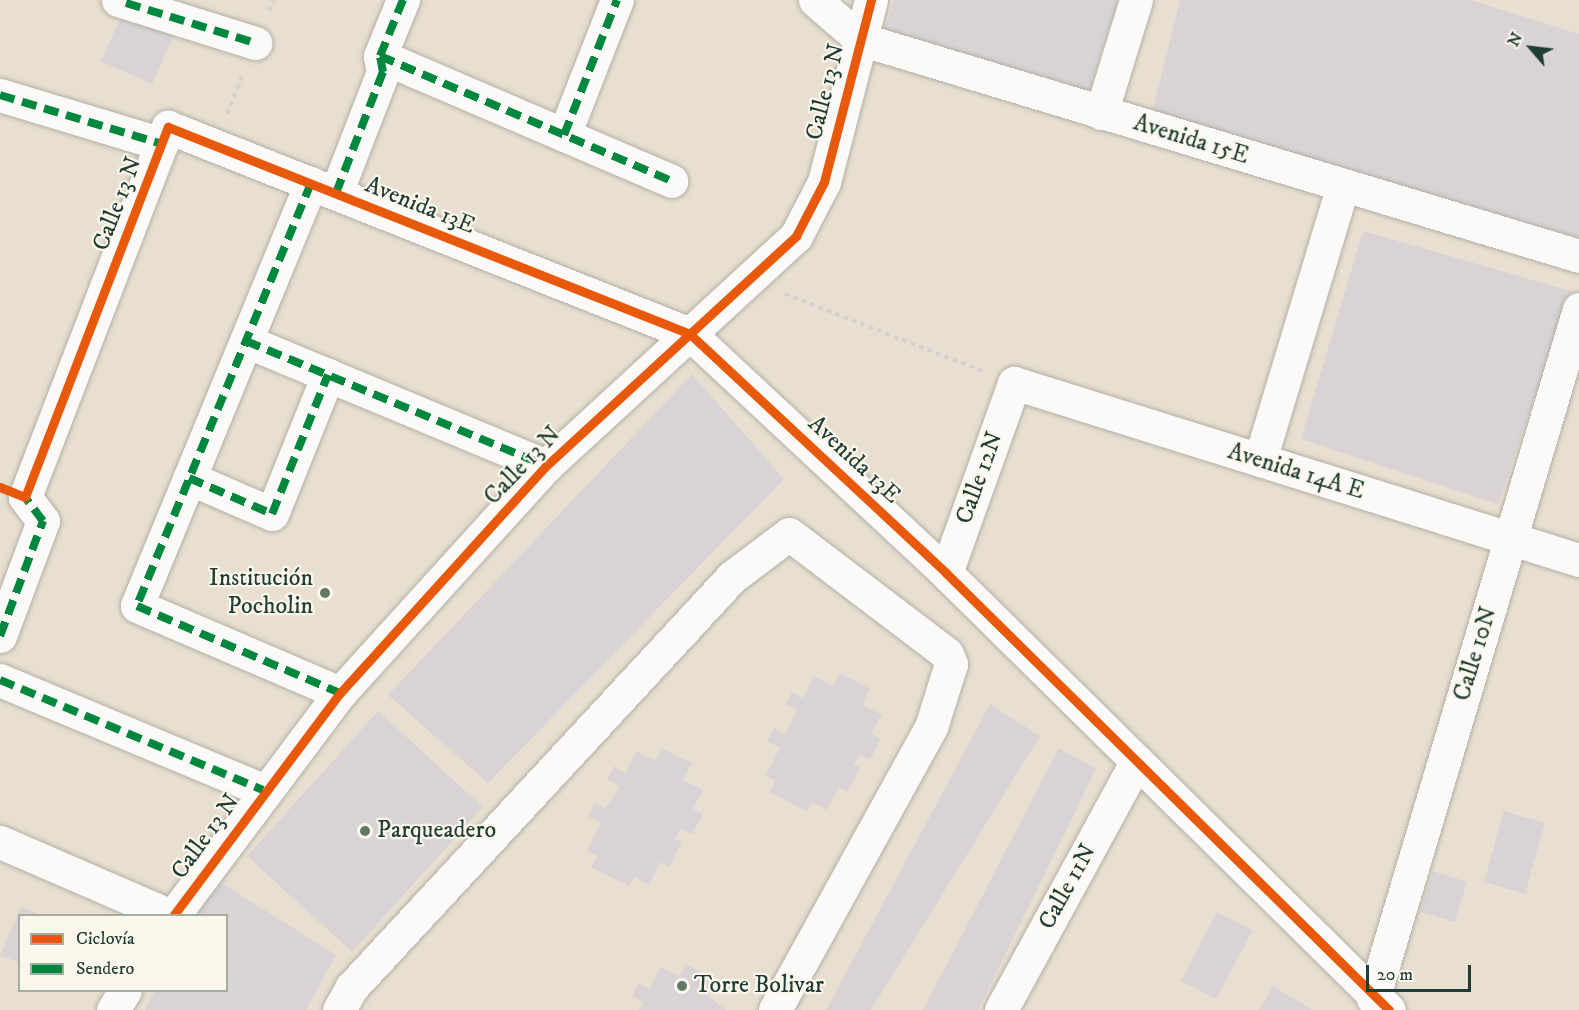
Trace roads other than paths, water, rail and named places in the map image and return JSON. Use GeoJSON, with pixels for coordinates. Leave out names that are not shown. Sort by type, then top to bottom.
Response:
{"type":"FeatureCollection","features":[{"type":"Feature","properties":{"kind":"street"},"geometry":{"type":"LineString","coordinates":[[340,693],[136,606],[246,341],[383,72],[380,57],[403,0]]}},
{"type":"Feature","properties":{"kind":"street"},"geometry":{"type":"LineString","coordinates":[[564,135],[617,0]]}},
{"type":"Feature","properties":{"kind":"street","name":"Avenida 15E"},"geometry":{"type":"LineString","coordinates":[[815,0],[860,39],[1579,256]]}},
{"type":"Feature","properties":{"kind":"street","name":"Calle 13 N"},"geometry":{"type":"LineString","coordinates":[[173,914],[263,790],[340,693],[546,466],[796,236],[824,182],[871,0]]}},
{"type":"Feature","properties":{"kind":"street"},"geometry":{"type":"LineString","coordinates":[[1101,113],[1136,0]]}},
{"type":"Feature","properties":{"kind":"street"},"geometry":{"type":"LineString","coordinates":[[122,2],[255,43]]}},
{"type":"Feature","properties":{"kind":"street"},"geometry":{"type":"LineString","coordinates":[[380,57],[671,181]]}},
{"type":"Feature","properties":{"kind":"street","name":"Avenida 13E"},"geometry":{"type":"LineString","coordinates":[[0,95],[165,136],[323,188],[690,334],[946,573],[1135,764],[1381,1004]]}},
{"type":"Feature","properties":{"kind":"street","name":"Calle 13 N"},"geometry":{"type":"LineString","coordinates":[[13,492],[165,136]]}},
{"type":"Feature","properties":{"kind":"street"},"geometry":{"type":"LineString","coordinates":[[1260,460],[1343,185]]}},
{"type":"Feature","properties":{"kind":"street","name":"Calle 10N"},"geometry":{"type":"LineString","coordinates":[[1381,1004],[1510,539],[1579,309]]}},
{"type":"Feature","properties":{"kind":"street"},"geometry":{"type":"LineString","coordinates":[[246,341],[546,466]]}},
{"type":"Feature","properties":{"kind":"street"},"geometry":{"type":"LineString","coordinates":[[189,478],[272,514],[328,375]]}},
{"type":"Feature","properties":{"kind":"street","name":"Avenida 14A E"},"geometry":{"type":"LineString","coordinates":[[1014,383],[1579,560]]}},
{"type":"Feature","properties":{"kind":"street","name":"Calle 12N"},"geometry":{"type":"LineString","coordinates":[[946,573],[1014,383]]}},
{"type":"Feature","properties":{"kind":"street"},"geometry":{"type":"LineString","coordinates":[[0,636],[43,522],[13,492]]}},
{"type":"Feature","properties":{"kind":"street"},"geometry":{"type":"LineString","coordinates":[[339,1010],[352,987],[724,586],[789,534],[947,654],[951,664],[931,727],[775,1010]]}},
{"type":"Feature","properties":{"kind":"street"},"geometry":{"type":"LineString","coordinates":[[0,680],[263,790]]}},
{"type":"Feature","properties":{"kind":"street","name":"Calle 11N"},"geometry":{"type":"LineString","coordinates":[[1001,1010],[1135,764]]}},
{"type":"Feature","properties":{"kind":"street"},"geometry":{"type":"LineString","coordinates":[[0,843],[170,914]]}},
{"type":"Feature","properties":{"kind":"street"},"geometry":{"type":"LineString","coordinates":[[113,1010],[124,992]]}},
{"type":"Feature","properties":{"kind":"place","name":"Institución Pocholin"},"geometry":{"type":"Point","coordinates":[325,593]}},
{"type":"Feature","properties":{"kind":"place","name":"Parqueadero"},"geometry":{"type":"Point","coordinates":[365,831]}},
{"type":"Feature","properties":{"kind":"place","name":"Torre Bolivar"},"geometry":{"type":"Point","coordinates":[682,986]}}]}
